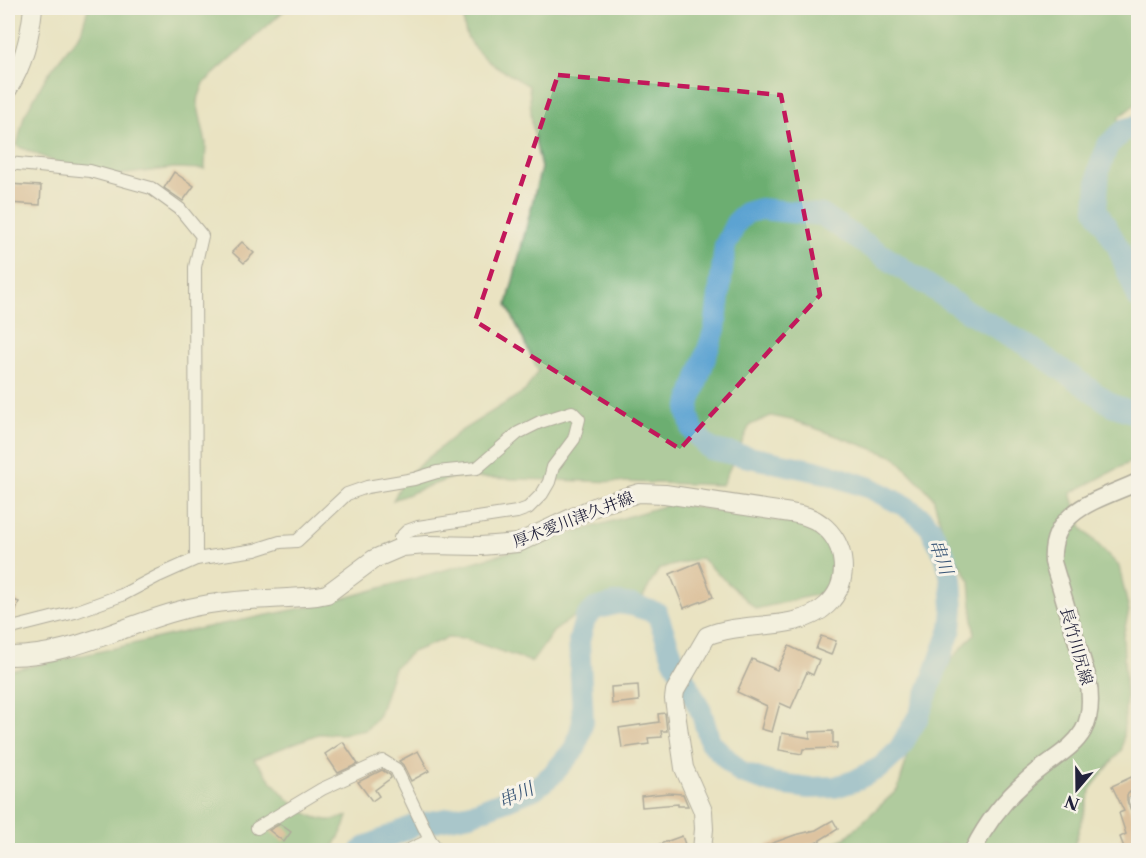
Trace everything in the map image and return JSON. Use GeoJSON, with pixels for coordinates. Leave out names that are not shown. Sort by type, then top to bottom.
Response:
{"type":"FeatureCollection","features":[{"type":"Feature","properties":{"kind":"main road"},"geometry":{"type":"LineString","coordinates":[[8,88],[23,59],[31,29],[33,8]]}},
{"type":"Feature","properties":{"kind":"main road","name":"長竹川尻線"},"geometry":{"type":"LineString","coordinates":[[973,850],[1004,802],[1034,774],[1069,749],[1081,734],[1087,719],[1090,698],[1088,679],[1053,562],[1053,548],[1058,529],[1081,508],[1138,482]]}},
{"type":"Feature","properties":{"kind":"main road","name":"厚木愛川津久井線"},"geometry":{"type":"LineString","coordinates":[[8,656],[49,652],[171,613],[209,604],[327,594],[374,559],[402,547],[518,543],[599,505],[639,493],[665,494],[791,513],[817,521],[830,531],[840,548],[843,566],[839,587],[826,606],[800,619],[707,636],[675,691],[674,707],[684,768],[703,811],[702,850]]}},
{"type":"Feature","properties":{"kind":"street"},"geometry":{"type":"LineString","coordinates":[[8,163],[90,171],[152,188],[180,209],[202,236],[195,267],[196,559]]}},
{"type":"Feature","properties":{"kind":"street"},"geometry":{"type":"LineString","coordinates":[[8,629],[75,612],[122,595],[196,559],[255,550],[280,542],[297,541],[304,537],[347,494],[367,487],[414,479],[437,472],[477,468],[518,433],[540,422],[572,412],[579,419],[574,439],[553,467],[549,482],[542,494],[528,508],[517,512],[418,527],[403,534],[400,538],[402,547]]}},
{"type":"Feature","properties":{"kind":"street"},"geometry":{"type":"LineString","coordinates":[[257,828],[322,789],[383,761],[396,769],[434,845],[409,850]]}},
{"type":"Feature","properties":{"kind":"street"},"geometry":{"type":"LineString","coordinates":[[1138,799],[1135,801],[1138,809]]}},
{"type":"Feature","properties":{"kind":"highlighted area"},"geometry":{"type":"Polygon","coordinates":[[[558,75],[781,95],[820,295],[680,449],[475,321],[558,75]]]}},
{"type":"Feature","properties":{"kind":"green space"},"geometry":{"type":"Polygon","coordinates":[[[88,8],[287,8],[204,83],[197,102],[206,143],[205,169],[174,168],[112,176],[69,168],[17,146],[24,116],[46,77],[81,32],[88,8]]]}},
{"type":"Feature","properties":{"kind":"green space"},"geometry":{"type":"Polygon","coordinates":[[[466,8],[1138,8],[1138,102],[1118,118],[1130,131],[1138,133],[1138,253],[1132,263],[1138,269],[1138,458],[1071,493],[1082,528],[1119,566],[1129,611],[1123,636],[1126,699],[1122,749],[1092,787],[1074,846],[1076,850],[957,850],[942,844],[934,850],[817,850],[845,838],[898,789],[913,737],[952,659],[974,634],[970,581],[945,539],[933,497],[895,457],[795,421],[771,416],[750,425],[722,485],[453,477],[393,500],[405,477],[459,432],[525,391],[538,371],[507,305],[541,168],[532,125],[529,86],[493,64],[473,46],[466,35],[464,22],[466,8]]]}},
{"type":"Feature","properties":{"kind":"green space"},"geometry":{"type":"Polygon","coordinates":[[[673,503],[807,526],[828,546],[836,575],[819,594],[756,609],[701,558],[659,569],[637,607],[580,612],[553,632],[532,662],[465,639],[447,638],[412,652],[394,668],[379,715],[366,730],[342,734],[318,734],[254,759],[277,788],[306,813],[329,820],[348,816],[332,850],[8,850],[8,671],[192,630],[323,604],[673,503]]]}},
{"type":"Feature","properties":{"kind":"building"},"geometry":{"type":"Polygon","coordinates":[[[174,172],[194,186],[183,201],[164,188],[174,172]]]}},
{"type":"Feature","properties":{"kind":"building"},"geometry":{"type":"Polygon","coordinates":[[[8,184],[41,186],[40,205],[8,203],[8,184]]]}},
{"type":"Feature","properties":{"kind":"building"},"geometry":{"type":"Polygon","coordinates":[[[242,242],[254,253],[244,263],[232,252],[242,242]]]}},
{"type":"Feature","properties":{"kind":"building"},"geometry":{"type":"Polygon","coordinates":[[[699,562],[713,597],[684,608],[670,574],[699,562]]]}},
{"type":"Feature","properties":{"kind":"building"},"geometry":{"type":"Polygon","coordinates":[[[8,598],[19,602],[13,619],[8,621],[8,598]]]}},
{"type":"Feature","properties":{"kind":"building"},"geometry":{"type":"Polygon","coordinates":[[[821,636],[836,641],[831,655],[816,649],[821,636]]]}},
{"type":"Feature","properties":{"kind":"building"},"geometry":{"type":"Polygon","coordinates":[[[789,646],[819,660],[813,675],[807,672],[791,708],[780,703],[772,732],[761,729],[767,706],[737,692],[752,659],[777,670],[789,646]]]}},
{"type":"Feature","properties":{"kind":"building"},"geometry":{"type":"Polygon","coordinates":[[[638,685],[639,701],[612,704],[611,687],[638,685]]]}},
{"type":"Feature","properties":{"kind":"building"},"geometry":{"type":"Polygon","coordinates":[[[665,713],[667,731],[661,731],[662,737],[648,738],[649,744],[622,748],[619,728],[659,722],[658,714],[665,713]]]}},
{"type":"Feature","properties":{"kind":"building"},"geometry":{"type":"Polygon","coordinates":[[[833,731],[833,743],[837,743],[837,748],[803,749],[802,754],[779,750],[782,733],[810,738],[810,732],[833,731]]]}},
{"type":"Feature","properties":{"kind":"building"},"geometry":{"type":"Polygon","coordinates":[[[343,742],[358,764],[338,773],[325,754],[343,742]]]}},
{"type":"Feature","properties":{"kind":"building"},"geometry":{"type":"Polygon","coordinates":[[[418,751],[429,771],[411,781],[399,761],[418,751]]]}},
{"type":"Feature","properties":{"kind":"building"},"geometry":{"type":"Polygon","coordinates":[[[382,770],[391,778],[375,790],[379,796],[372,801],[358,782],[382,770]]]}},
{"type":"Feature","properties":{"kind":"building"},"geometry":{"type":"Polygon","coordinates":[[[1138,774],[1138,789],[1127,795],[1127,801],[1138,827],[1138,850],[1125,850],[1120,837],[1126,834],[1119,813],[1124,811],[1112,786],[1138,774]]]}},
{"type":"Feature","properties":{"kind":"building"},"geometry":{"type":"Polygon","coordinates":[[[683,794],[688,806],[678,806],[678,804],[642,807],[641,796],[683,794]]]}},
{"type":"Feature","properties":{"kind":"building"},"geometry":{"type":"Polygon","coordinates":[[[833,820],[838,829],[820,841],[800,848],[801,850],[756,850],[795,835],[816,830],[833,820]]]}},
{"type":"Feature","properties":{"kind":"building"},"geometry":{"type":"Polygon","coordinates":[[[280,824],[291,832],[284,842],[269,830],[280,824]]]}},
{"type":"Feature","properties":{"kind":"building"},"geometry":{"type":"Polygon","coordinates":[[[682,836],[687,850],[646,849],[682,836]]]}},
{"type":"Feature","properties":{"kind":"waterway","name":"串川"},"geometry":{"type":"LineString","coordinates":[[1138,126],[1126,129],[1108,145],[1099,169],[1096,209],[1118,247],[1138,298]]}},
{"type":"Feature","properties":{"kind":"waterway","name":"串川"},"geometry":{"type":"LineString","coordinates":[[362,850],[415,825],[471,814],[534,789],[552,775],[576,747],[583,721],[579,641],[585,619],[595,609],[618,603],[657,613],[673,658],[701,711],[710,742],[741,773],[772,783],[809,788],[835,787],[854,781],[881,767],[898,751],[919,715],[951,629],[953,608],[951,579],[946,558],[930,527],[905,506],[870,488],[826,473],[710,449],[693,431],[688,413],[690,401],[715,329],[725,246],[736,223],[746,213],[760,209],[822,215],[965,310],[1027,345],[1112,405],[1138,414]]}}]}
